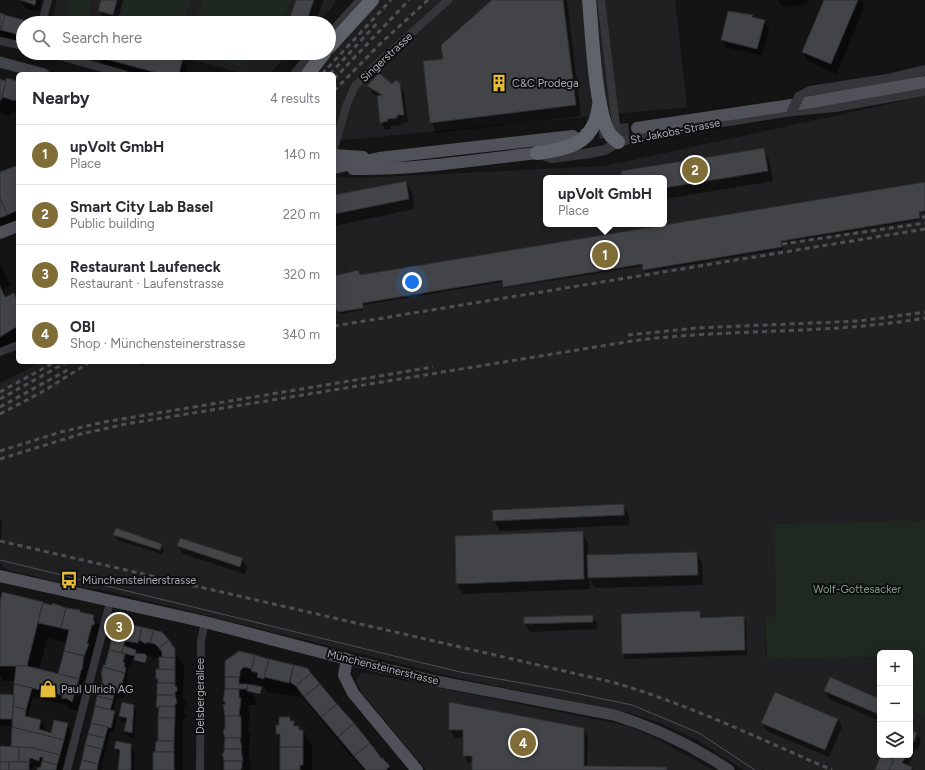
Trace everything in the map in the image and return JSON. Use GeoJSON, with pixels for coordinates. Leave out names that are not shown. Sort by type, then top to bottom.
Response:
{"type":"FeatureCollection","features":[{"type":"Feature","properties":{"kind":"highway"},"geometry":{"type":"LineString","coordinates":[[336,39],[372,0]]}},
{"type":"Feature","properties":{"kind":"highway"},"geometry":{"type":"LineString","coordinates":[[589,0],[600,103],[607,129],[611,137],[618,142]]}},
{"type":"Feature","properties":{"kind":"highway"},"geometry":{"type":"LineString","coordinates":[[310,72],[319,60]]}},
{"type":"Feature","properties":{"kind":"highway"},"geometry":{"type":"LineString","coordinates":[[537,152],[554,151],[566,148],[581,141],[594,126],[600,103]]}},
{"type":"Feature","properties":{"kind":"main road"},"geometry":{"type":"LineString","coordinates":[[0,62],[37,72]]}},
{"type":"Feature","properties":{"kind":"main road","name":"St. Jakobs-Strasse"},"geometry":{"type":"LineString","coordinates":[[892,88],[925,77]]}},
{"type":"Feature","properties":{"kind":"main road","name":"St. Jakobs-Strasse"},"geometry":{"type":"LineString","coordinates":[[637,128],[925,82]]}},
{"type":"Feature","properties":{"kind":"main road"},"geometry":{"type":"LineString","coordinates":[[336,168],[379,158],[574,136]]}},
{"type":"Feature","properties":{"kind":"main road"},"geometry":{"type":"LineString","coordinates":[[336,168],[390,168],[537,152]]}},
{"type":"Feature","properties":{"kind":"main road"},"geometry":{"type":"LineString","coordinates":[[336,154],[379,158]]}},
{"type":"Feature","properties":{"kind":"main road"},"geometry":{"type":"LineString","coordinates":[[0,233],[16,227]]}},
{"type":"Feature","properties":{"kind":"main road","name":"Münchensteinerstrasse"},"geometry":{"type":"LineString","coordinates":[[2,575],[110,602],[205,622],[436,681],[621,717],[662,732],[706,755],[729,770]]}},
{"type":"Feature","properties":{"kind":"main road"},"geometry":{"type":"LineString","coordinates":[[347,659],[344,675],[353,693],[417,770]]}},
{"type":"Feature","properties":{"kind":"street"},"geometry":{"type":"LineString","coordinates":[[44,16],[48,0]]}},
{"type":"Feature","properties":{"kind":"street"},"geometry":{"type":"LineString","coordinates":[[336,26],[360,0]]}},
{"type":"Feature","properties":{"kind":"street","name":"Singerstrasse"},"geometry":{"type":"LineString","coordinates":[[336,141],[347,104],[355,86],[448,0]]}},
{"type":"Feature","properties":{"kind":"street"},"geometry":{"type":"LineString","coordinates":[[601,0],[618,142]]}},
{"type":"Feature","properties":{"kind":"street"},"geometry":{"type":"LineString","coordinates":[[0,41],[16,44]]}},
{"type":"Feature","properties":{"kind":"street"},"geometry":{"type":"LineString","coordinates":[[73,60],[117,72]]}},
{"type":"Feature","properties":{"kind":"street"},"geometry":{"type":"LineString","coordinates":[[296,72],[305,60]]}},
{"type":"Feature","properties":{"kind":"street"},"geometry":{"type":"LineString","coordinates":[[792,111],[799,97],[810,91],[887,79],[925,70]]}},
{"type":"Feature","properties":{"kind":"street","name":"St. Jakobs-Strasse"},"geometry":{"type":"LineString","coordinates":[[537,152],[552,158],[590,153],[605,150],[618,142],[659,132],[792,111],[835,107],[925,91]]}},
{"type":"Feature","properties":{"kind":"street"},"geometry":{"type":"LineString","coordinates":[[0,352],[16,346]]}},
{"type":"Feature","properties":{"kind":"street"},"geometry":{"type":"LineString","coordinates":[[67,770],[110,602]]}},
{"type":"Feature","properties":{"kind":"street","name":"Delsbergerallee"},"geometry":{"type":"LineString","coordinates":[[200,770],[201,641],[205,622]]}},
{"type":"Feature","properties":{"kind":"shaded area"},"geometry":{"type":"Polygon","coordinates":[[[57,0],[335,0],[333,6],[324,16],[53,16],[57,0]]]}},
{"type":"Feature","properties":{"kind":"shaded area"},"geometry":{"type":"Polygon","coordinates":[[[379,0],[675,0],[687,107],[336,141],[336,72],[316,72],[326,60],[336,60],[336,49],[379,0]]]}},
{"type":"Feature","properties":{"kind":"shaded area"},"geometry":{"type":"Polygon","coordinates":[[[107,60],[183,60],[180,72],[153,72],[107,60]]]}},
{"type":"Feature","properties":{"kind":"shaded area"},"geometry":{"type":"Polygon","coordinates":[[[192,60],[282,60],[271,72],[238,72],[192,60]]]}},
{"type":"Feature","properties":{"kind":"shaded area"},"geometry":{"type":"Polygon","coordinates":[[[925,96],[925,520],[774,524],[776,617],[765,618],[766,654],[771,659],[877,657],[877,758],[913,758],[913,710],[925,719],[925,770],[765,770],[760,768],[762,770],[744,770],[695,739],[660,723],[629,713],[458,678],[108,591],[74,586],[8,570],[0,564],[0,383],[37,364],[336,364],[336,177],[359,178],[605,166],[925,96]]]}},
{"type":"Feature","properties":{"kind":"shaded area"},"geometry":{"type":"Polygon","coordinates":[[[362,673],[628,726],[653,737],[713,770],[426,770],[360,690],[356,680],[362,673]]]}},
{"type":"Feature","properties":{"kind":"green space"},"geometry":{"type":"Polygon","coordinates":[[[69,0],[92,0],[89,16],[66,16],[69,0]]]}},
{"type":"Feature","properties":{"kind":"green space"},"geometry":{"type":"Polygon","coordinates":[[[124,0],[190,0],[186,16],[120,16],[124,0]]]}},
{"type":"Feature","properties":{"kind":"green space"},"geometry":{"type":"Polygon","coordinates":[[[202,0],[291,0],[285,16],[197,16],[202,0]]]}},
{"type":"Feature","properties":{"kind":"green space"},"geometry":{"type":"Polygon","coordinates":[[[219,60],[250,60],[242,66],[219,60]]]}},
{"type":"Feature","properties":{"kind":"green space","name":"Wolf-Gottesacker"},"geometry":{"type":"Polygon","coordinates":[[[925,520],[925,719],[913,710],[913,650],[877,650],[877,657],[767,658],[765,617],[776,617],[774,524],[925,520]]]}},
{"type":"Feature","properties":{"kind":"building"},"geometry":{"type":"Polygon","coordinates":[[[20,0],[36,0],[35,5],[20,0]]]}},
{"type":"Feature","properties":{"kind":"building"},"geometry":{"type":"Polygon","coordinates":[[[101,0],[117,0],[113,15],[98,11],[101,0]]]}},
{"type":"Feature","properties":{"kind":"building"},"geometry":{"type":"Polygon","coordinates":[[[296,0],[314,0],[308,16],[290,16],[296,0]]]}},
{"type":"Feature","properties":{"kind":"building","name":"C&C Prodega"},"geometry":{"type":"Polygon","coordinates":[[[492,0],[563,0],[576,105],[430,123],[423,61],[443,59],[441,45],[492,0]]]}},
{"type":"Feature","properties":{"kind":"building"},"geometry":{"type":"Polygon","coordinates":[[[824,0],[858,0],[831,64],[802,52],[824,0]]]}},
{"type":"Feature","properties":{"kind":"building"},"geometry":{"type":"Polygon","coordinates":[[[728,11],[753,15],[752,17],[765,20],[757,49],[721,40],[728,11]]]}},
{"type":"Feature","properties":{"kind":"building"},"geometry":{"type":"Polygon","coordinates":[[[0,13],[5,15],[1,30],[0,30],[0,13]]]}},
{"type":"Feature","properties":{"kind":"building"},"geometry":{"type":"Polygon","coordinates":[[[5,15],[16,18],[16,34],[1,30],[5,15]]]}},
{"type":"Feature","properties":{"kind":"building"},"geometry":{"type":"Polygon","coordinates":[[[110,60],[182,60],[180,72],[154,72],[110,60]]]}},
{"type":"Feature","properties":{"kind":"building"},"geometry":{"type":"Polygon","coordinates":[[[379,73],[392,84],[396,80],[400,83],[404,115],[397,115],[397,118],[387,119],[388,121],[380,123],[377,96],[382,95],[367,86],[379,73]]]}},
{"type":"Feature","properties":{"kind":"building"},"geometry":{"type":"Polygon","coordinates":[[[6,78],[16,80],[16,100],[3,97],[1,100],[6,78]]]}},
{"type":"Feature","properties":{"kind":"building"},"geometry":{"type":"Polygon","coordinates":[[[0,79],[6,81],[1,100],[0,100],[0,79]]]}},
{"type":"Feature","properties":{"kind":"building"},"geometry":{"type":"Polygon","coordinates":[[[764,148],[768,171],[667,188],[667,175],[621,175],[621,171],[764,148]]]}},
{"type":"Feature","properties":{"kind":"building"},"geometry":{"type":"Polygon","coordinates":[[[16,166],[16,211],[7,215],[0,198],[0,172],[16,166]]]}},
{"type":"Feature","properties":{"kind":"building"},"geometry":{"type":"Polygon","coordinates":[[[406,181],[409,199],[336,214],[336,195],[406,181]]]}},
{"type":"Feature","properties":{"kind":"building"},"geometry":{"type":"Polygon","coordinates":[[[925,182],[925,211],[919,212],[920,218],[781,241],[782,247],[643,270],[642,264],[503,287],[502,280],[363,303],[363,308],[338,312],[336,309],[336,276],[358,270],[360,275],[652,227],[667,227],[667,224],[925,182]]]}},
{"type":"Feature","properties":{"kind":"building"},"geometry":{"type":"Polygon","coordinates":[[[0,198],[7,215],[0,218],[0,198]]]}},
{"type":"Feature","properties":{"kind":"building"},"geometry":{"type":"Polygon","coordinates":[[[0,286],[5,297],[14,293],[16,298],[16,327],[0,337],[0,286]]]}},
{"type":"Feature","properties":{"kind":"building"},"geometry":{"type":"Polygon","coordinates":[[[624,504],[624,515],[493,521],[492,510],[624,504]]]}},
{"type":"Feature","properties":{"kind":"building"},"geometry":{"type":"Polygon","coordinates":[[[116,528],[162,544],[160,550],[113,535],[116,528]]]}},
{"type":"Feature","properties":{"kind":"building"},"geometry":{"type":"Polygon","coordinates":[[[583,531],[584,579],[456,584],[455,536],[583,531]]]}},
{"type":"Feature","properties":{"kind":"building"},"geometry":{"type":"Polygon","coordinates":[[[180,538],[243,558],[240,567],[177,546],[180,538]]]}},
{"type":"Feature","properties":{"kind":"building"},"geometry":{"type":"Polygon","coordinates":[[[697,552],[698,575],[588,578],[587,555],[697,552]]]}},
{"type":"Feature","properties":{"kind":"building"},"geometry":{"type":"Polygon","coordinates":[[[2,592],[43,602],[27,666],[0,666],[0,602],[2,592]]]}},
{"type":"Feature","properties":{"kind":"building"},"geometry":{"type":"Polygon","coordinates":[[[43,603],[52,605],[53,603],[66,608],[61,628],[38,623],[43,603]]]}},
{"type":"Feature","properties":{"kind":"building"},"geometry":{"type":"Polygon","coordinates":[[[66,608],[80,610],[80,612],[94,615],[93,621],[95,621],[94,625],[92,625],[87,643],[89,644],[84,656],[64,651],[69,630],[61,628],[66,608]]]}},
{"type":"Feature","properties":{"kind":"building"},"geometry":{"type":"Polygon","coordinates":[[[700,611],[700,618],[744,616],[745,650],[622,654],[621,614],[700,611]]]}},
{"type":"Feature","properties":{"kind":"building"},"geometry":{"type":"Polygon","coordinates":[[[593,615],[593,622],[524,624],[524,617],[593,615]]]}},
{"type":"Feature","properties":{"kind":"building"},"geometry":{"type":"Polygon","coordinates":[[[118,620],[129,624],[122,653],[109,650],[115,622],[118,620]]]}},
{"type":"Feature","properties":{"kind":"building"},"geometry":{"type":"Polygon","coordinates":[[[129,624],[142,627],[138,643],[125,641],[129,624]]]}},
{"type":"Feature","properties":{"kind":"building"},"geometry":{"type":"Polygon","coordinates":[[[142,627],[154,630],[150,643],[146,642],[146,644],[139,640],[142,627]]]}},
{"type":"Feature","properties":{"kind":"building"},"geometry":{"type":"Polygon","coordinates":[[[154,630],[162,632],[169,640],[159,648],[155,644],[150,643],[154,630]]]}},
{"type":"Feature","properties":{"kind":"building"},"geometry":{"type":"Polygon","coordinates":[[[169,640],[175,649],[175,658],[162,657],[162,652],[159,648],[169,640]]]}},
{"type":"Feature","properties":{"kind":"building"},"geometry":{"type":"Polygon","coordinates":[[[124,646],[136,650],[135,656],[122,653],[124,646]]]}},
{"type":"Feature","properties":{"kind":"building"},"geometry":{"type":"Polygon","coordinates":[[[109,650],[125,654],[123,662],[125,663],[124,667],[126,667],[125,673],[103,667],[103,665],[105,665],[109,650]]]}},
{"type":"Feature","properties":{"kind":"building"},"geometry":{"type":"Polygon","coordinates":[[[64,651],[84,656],[79,679],[58,674],[64,651]]]}},
{"type":"Feature","properties":{"kind":"building"},"geometry":{"type":"Polygon","coordinates":[[[239,651],[256,655],[252,669],[244,667],[240,671],[240,677],[225,677],[225,661],[239,651]]]}},
{"type":"Feature","properties":{"kind":"building"},"geometry":{"type":"Polygon","coordinates":[[[135,653],[145,654],[147,656],[145,663],[134,660],[135,653]]]}},
{"type":"Feature","properties":{"kind":"building"},"geometry":{"type":"Polygon","coordinates":[[[255,655],[269,659],[264,679],[257,677],[258,673],[251,671],[255,655]]]}},
{"type":"Feature","properties":{"kind":"building"},"geometry":{"type":"Polygon","coordinates":[[[159,657],[175,658],[175,670],[159,669],[159,657]]]}},
{"type":"Feature","properties":{"kind":"building"},"geometry":{"type":"Polygon","coordinates":[[[269,659],[294,665],[289,683],[264,677],[269,659]]]}},
{"type":"Feature","properties":{"kind":"building"},"geometry":{"type":"Polygon","coordinates":[[[294,665],[307,668],[311,673],[296,686],[290,682],[294,665]]]}},
{"type":"Feature","properties":{"kind":"building"},"geometry":{"type":"Polygon","coordinates":[[[16,666],[27,666],[79,679],[72,702],[66,698],[62,699],[62,695],[14,684],[16,666]]]}},
{"type":"Feature","properties":{"kind":"building"},"geometry":{"type":"Polygon","coordinates":[[[103,667],[125,673],[120,691],[102,687],[101,675],[103,667]]]}},
{"type":"Feature","properties":{"kind":"building"},"geometry":{"type":"Polygon","coordinates":[[[156,669],[175,670],[175,683],[158,683],[158,679],[156,679],[156,669]]]}},
{"type":"Feature","properties":{"kind":"building"},"geometry":{"type":"Polygon","coordinates":[[[311,673],[320,684],[304,697],[296,686],[311,673]]]}},
{"type":"Feature","properties":{"kind":"building"},"geometry":{"type":"Polygon","coordinates":[[[225,677],[239,677],[239,684],[248,684],[247,689],[225,689],[225,677]]]}},
{"type":"Feature","properties":{"kind":"building"},"geometry":{"type":"Polygon","coordinates":[[[830,677],[877,698],[877,714],[824,691],[830,677]]]}},
{"type":"Feature","properties":{"kind":"building"},"geometry":{"type":"Polygon","coordinates":[[[157,683],[175,683],[177,691],[175,692],[175,695],[157,695],[157,683]]]}},
{"type":"Feature","properties":{"kind":"building"},"geometry":{"type":"Polygon","coordinates":[[[14,684],[32,688],[26,710],[13,706],[14,684]]]}},
{"type":"Feature","properties":{"kind":"building"},"geometry":{"type":"Polygon","coordinates":[[[248,684],[262,687],[260,694],[247,691],[248,684]]]}},
{"type":"Feature","properties":{"kind":"building"},"geometry":{"type":"Polygon","coordinates":[[[320,684],[337,704],[321,717],[304,697],[320,684]]]}},
{"type":"Feature","properties":{"kind":"building"},"geometry":{"type":"Polygon","coordinates":[[[100,686],[115,690],[113,700],[97,696],[100,686]]]}},
{"type":"Feature","properties":{"kind":"building"},"geometry":{"type":"Polygon","coordinates":[[[225,689],[239,689],[239,698],[241,698],[239,716],[225,716],[223,704],[225,705],[225,701],[223,701],[225,689]]]}},
{"type":"Feature","properties":{"kind":"building"},"geometry":{"type":"Polygon","coordinates":[[[775,692],[838,719],[825,750],[761,723],[775,692]]]}},
{"type":"Feature","properties":{"kind":"building"},"geometry":{"type":"Polygon","coordinates":[[[0,694],[14,695],[12,719],[0,719],[0,694]]]}},
{"type":"Feature","properties":{"kind":"building"},"geometry":{"type":"Polygon","coordinates":[[[157,695],[175,695],[177,703],[175,704],[175,707],[156,707],[157,695]]]}},
{"type":"Feature","properties":{"kind":"building"},"geometry":{"type":"Polygon","coordinates":[[[97,696],[113,700],[110,710],[95,706],[97,696]]]}},
{"type":"Feature","properties":{"kind":"building"},"geometry":{"type":"Polygon","coordinates":[[[122,702],[134,705],[132,733],[124,731],[127,718],[119,716],[122,702]]]}},
{"type":"Feature","properties":{"kind":"building"},"geometry":{"type":"Polygon","coordinates":[[[449,702],[584,728],[584,766],[667,767],[667,770],[472,770],[472,756],[463,756],[463,730],[449,730],[449,702]]]}},
{"type":"Feature","properties":{"kind":"building"},"geometry":{"type":"Polygon","coordinates":[[[337,704],[354,723],[338,737],[321,717],[337,704]]]}},
{"type":"Feature","properties":{"kind":"building"},"geometry":{"type":"Polygon","coordinates":[[[13,706],[26,710],[25,716],[41,720],[39,729],[51,733],[54,720],[68,723],[64,740],[12,727],[13,706]]]}},
{"type":"Feature","properties":{"kind":"building"},"geometry":{"type":"Polygon","coordinates":[[[95,706],[115,711],[111,728],[91,723],[95,706]]]}},
{"type":"Feature","properties":{"kind":"building"},"geometry":{"type":"Polygon","coordinates":[[[159,706],[175,707],[175,718],[158,718],[159,706]]]}},
{"type":"Feature","properties":{"kind":"building"},"geometry":{"type":"Polygon","coordinates":[[[225,716],[241,716],[241,738],[225,738],[223,732],[225,728],[225,716]]]}},
{"type":"Feature","properties":{"kind":"building"},"geometry":{"type":"Polygon","coordinates":[[[279,717],[290,717],[290,721],[294,721],[294,726],[299,726],[299,730],[303,730],[303,747],[280,747],[280,734],[276,734],[276,725],[279,725],[279,717]]]}},
{"type":"Feature","properties":{"kind":"building"},"geometry":{"type":"Polygon","coordinates":[[[158,718],[175,718],[174,741],[158,741],[158,718]]]}},
{"type":"Feature","properties":{"kind":"building"},"geometry":{"type":"Polygon","coordinates":[[[91,723],[108,727],[105,738],[88,734],[91,723]]]}},
{"type":"Feature","properties":{"kind":"building"},"geometry":{"type":"Polygon","coordinates":[[[354,723],[370,743],[354,756],[338,737],[354,723]]]}},
{"type":"Feature","properties":{"kind":"building"},"geometry":{"type":"Polygon","coordinates":[[[12,727],[64,740],[60,755],[33,748],[11,747],[12,727]]]}},
{"type":"Feature","properties":{"kind":"building"},"geometry":{"type":"Polygon","coordinates":[[[913,731],[917,733],[913,742],[913,731]]]}},
{"type":"Feature","properties":{"kind":"building"},"geometry":{"type":"Polygon","coordinates":[[[88,734],[105,738],[102,749],[85,745],[88,734]]]}},
{"type":"Feature","properties":{"kind":"building"},"geometry":{"type":"Polygon","coordinates":[[[225,738],[240,738],[242,749],[224,749],[225,738]]]}},
{"type":"Feature","properties":{"kind":"building"},"geometry":{"type":"Polygon","coordinates":[[[116,741],[131,744],[131,770],[118,770],[120,750],[114,748],[116,741]]]}},
{"type":"Feature","properties":{"kind":"building"},"geometry":{"type":"Polygon","coordinates":[[[156,741],[174,741],[174,752],[155,752],[156,741]]]}},
{"type":"Feature","properties":{"kind":"building"},"geometry":{"type":"Polygon","coordinates":[[[370,743],[382,759],[384,757],[383,759],[390,766],[386,770],[366,770],[354,756],[370,743]]]}},
{"type":"Feature","properties":{"kind":"building"},"geometry":{"type":"Polygon","coordinates":[[[85,745],[102,749],[98,764],[82,760],[85,745]]]}},
{"type":"Feature","properties":{"kind":"building"},"geometry":{"type":"Polygon","coordinates":[[[0,746],[19,747],[19,762],[0,762],[0,746]]]}},
{"type":"Feature","properties":{"kind":"building"},"geometry":{"type":"Polygon","coordinates":[[[19,747],[33,748],[60,755],[57,765],[42,761],[43,757],[40,757],[39,761],[30,758],[29,762],[19,762],[19,747]]]}},
{"type":"Feature","properties":{"kind":"building"},"geometry":{"type":"Polygon","coordinates":[[[280,747],[303,747],[303,765],[300,765],[300,770],[280,770],[280,747]]]}},
{"type":"Feature","properties":{"kind":"building"},"geometry":{"type":"Polygon","coordinates":[[[224,749],[241,749],[243,761],[224,761],[222,753],[224,753],[224,749]]]}},
{"type":"Feature","properties":{"kind":"building"},"geometry":{"type":"Polygon","coordinates":[[[153,752],[174,752],[174,770],[153,770],[153,752]]]}},
{"type":"Feature","properties":{"kind":"building"},"geometry":{"type":"Polygon","coordinates":[[[880,758],[894,759],[889,770],[875,770],[880,758]]]}},
{"type":"Feature","properties":{"kind":"building"},"geometry":{"type":"Polygon","coordinates":[[[892,758],[904,758],[902,763],[912,767],[911,770],[889,770],[894,759],[892,758]]]}},
{"type":"Feature","properties":{"kind":"building"},"geometry":{"type":"Polygon","coordinates":[[[82,760],[98,764],[97,770],[79,770],[82,760]]]}},
{"type":"Feature","properties":{"kind":"building"},"geometry":{"type":"Polygon","coordinates":[[[42,761],[57,765],[56,770],[37,770],[38,767],[40,768],[42,761]]]}},
{"type":"Feature","properties":{"kind":"building"},"geometry":{"type":"Polygon","coordinates":[[[224,761],[242,761],[242,768],[240,770],[224,770],[224,761]]]}},
{"type":"Feature","properties":{"kind":"building"},"geometry":{"type":"Polygon","coordinates":[[[0,762],[9,762],[9,770],[0,770],[0,762]]]}},
{"type":"Feature","properties":{"kind":"building"},"geometry":{"type":"Polygon","coordinates":[[[9,762],[29,762],[29,770],[9,770],[9,762]]]}},
{"type":"Feature","properties":{"kind":"tunnel"},"geometry":{"type":"LineString","coordinates":[[581,135],[637,128]]}},
{"type":"Feature","properties":{"kind":"tram line"},"geometry":{"type":"LineString","coordinates":[[0,560],[460,672],[632,705],[699,733],[755,770]]}},
{"type":"Feature","properties":{"kind":"railway"},"geometry":{"type":"LineString","coordinates":[[336,59],[391,0]]}},
{"type":"Feature","properties":{"kind":"railway"},"geometry":{"type":"LineString","coordinates":[[336,77],[409,0]]}},
{"type":"Feature","properties":{"kind":"railway"},"geometry":{"type":"LineString","coordinates":[[336,89],[381,43],[428,0]]}},
{"type":"Feature","properties":{"kind":"railway"},"geometry":{"type":"LineString","coordinates":[[332,72],[379,21]]}},
{"type":"Feature","properties":{"kind":"railway"},"geometry":{"type":"LineString","coordinates":[[324,72],[335,60]]}},
{"type":"Feature","properties":{"kind":"railway"},"geometry":{"type":"LineString","coordinates":[[782,244],[925,223]]}},
{"type":"Feature","properties":{"kind":"railway"},"geometry":{"type":"LineString","coordinates":[[336,326],[925,229]]}},
{"type":"Feature","properties":{"kind":"railway"},"geometry":{"type":"LineString","coordinates":[[628,335],[696,328],[860,321],[925,312]]}},
{"type":"Feature","properties":{"kind":"railway"},"geometry":{"type":"LineString","coordinates":[[0,459],[81,434],[126,424],[632,341],[705,334],[852,327],[925,318]]}},
{"type":"Feature","properties":{"kind":"railway"},"geometry":{"type":"LineString","coordinates":[[0,392],[51,364]]}},
{"type":"Feature","properties":{"kind":"railway"},"geometry":{"type":"LineString","coordinates":[[0,399],[63,364]]}},
{"type":"Feature","properties":{"kind":"railway"},"geometry":{"type":"LineString","coordinates":[[0,414],[42,392],[87,364]]}},
{"type":"Feature","properties":{"kind":"railway"},"geometry":{"type":"LineString","coordinates":[[0,451],[61,432],[104,422],[433,367]]}},
{"type":"Feature","properties":{"kind":"railway"},"geometry":{"type":"LineString","coordinates":[[0,407],[71,368]]}},
{"type":"Feature","properties":{"kind":"railway"},"geometry":{"type":"LineString","coordinates":[[0,541],[612,682],[696,711],[832,770]]}},
{"type":"Feature","properties":{"kind":"place","name":"C&C Prodega"},"geometry":{"type":"Point","coordinates":[499,83]}},
{"type":"Feature","properties":{"kind":"place","name":"Smart City Lab Basel"},"geometry":{"type":"Point","coordinates":[695,170]}},
{"type":"Feature","properties":{"kind":"place","name":"upVolt GmbH"},"geometry":{"type":"Point","coordinates":[605,255]}},
{"type":"Feature","properties":{"kind":"place","name":"Münchensteinerstrasse"},"geometry":{"type":"Point","coordinates":[69,580]}},
{"type":"Feature","properties":{"kind":"place","name":"Restaurant Laufeneck"},"geometry":{"type":"Point","coordinates":[119,627]}},
{"type":"Feature","properties":{"kind":"place","name":"Paul Ullrich AG"},"geometry":{"type":"Point","coordinates":[48,689]}},
{"type":"Feature","properties":{"kind":"place","name":"OBI"},"geometry":{"type":"Point","coordinates":[523,743]}}]}
